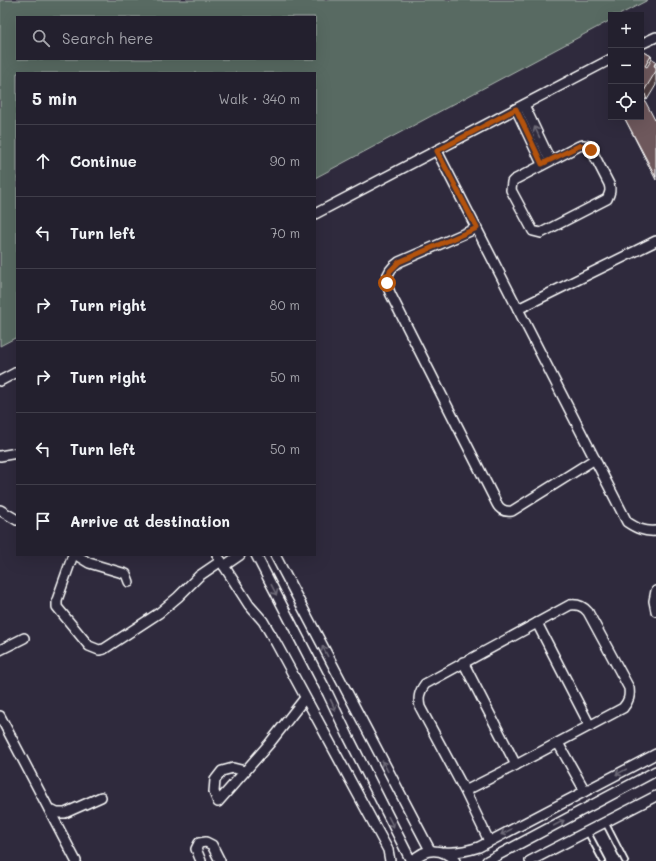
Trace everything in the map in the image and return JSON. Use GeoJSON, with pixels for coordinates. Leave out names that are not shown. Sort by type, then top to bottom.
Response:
{"type":"FeatureCollection","features":[{"type":"Feature","properties":{"kind":"street"},"geometry":{"type":"LineString","coordinates":[[644,43],[656,37]]}},
{"type":"Feature","properties":{"kind":"street"},"geometry":{"type":"LineString","coordinates":[[316,213],[608,61]]}},
{"type":"Feature","properties":{"kind":"street"},"geometry":{"type":"LineString","coordinates":[[520,107],[546,162]]}},
{"type":"Feature","properties":{"kind":"street"},"geometry":{"type":"LineString","coordinates":[[579,146],[588,146],[609,184],[610,194],[607,198],[542,233],[538,233],[531,229],[511,190],[511,186],[514,180],[546,162],[579,146]]}},
{"type":"Feature","properties":{"kind":"street"},"geometry":{"type":"LineString","coordinates":[[437,151],[627,522],[644,531],[656,531]]}},
{"type":"Feature","properties":{"kind":"street"},"geometry":{"type":"LineString","coordinates":[[477,228],[399,262],[390,271],[387,288],[491,492],[501,509],[505,511],[512,510],[595,459]]}},
{"type":"Feature","properties":{"kind":"street"},"geometry":{"type":"LineString","coordinates":[[518,309],[656,241]]}},
{"type":"Feature","properties":{"kind":"street"},"geometry":{"type":"LineString","coordinates":[[0,381],[16,373]]}},
{"type":"Feature","properties":{"kind":"street"},"geometry":{"type":"LineString","coordinates":[[0,456],[16,453]]}},
{"type":"Feature","properties":{"kind":"street"},"geometry":{"type":"LineString","coordinates":[[0,510],[16,519]]}},
{"type":"Feature","properties":{"kind":"street"},"geometry":{"type":"LineString","coordinates":[[75,556],[57,600],[57,607],[90,646],[98,650],[109,647],[159,613],[178,597],[203,572],[220,559],[235,556]]}},
{"type":"Feature","properties":{"kind":"street"},"geometry":{"type":"LineString","coordinates":[[77,556],[89,563],[126,574],[129,582]]}},
{"type":"Feature","properties":{"kind":"street"},"geometry":{"type":"LineString","coordinates":[[257,556],[412,861],[430,850],[444,852],[468,851],[656,754]]}},
{"type":"Feature","properties":{"kind":"street"},"geometry":{"type":"LineString","coordinates":[[276,556],[430,850]]}},
{"type":"Feature","properties":{"kind":"street"},"geometry":{"type":"LineString","coordinates":[[220,559],[249,605],[264,621],[388,850],[390,861]]}},
{"type":"Feature","properties":{"kind":"street"},"geometry":{"type":"LineString","coordinates":[[656,591],[654,601],[656,611]]}},
{"type":"Feature","properties":{"kind":"street"},"geometry":{"type":"LineString","coordinates":[[465,791],[624,708],[629,699],[629,688],[585,608],[580,605],[570,605],[425,684],[419,695],[418,701],[420,707],[465,791],[489,841]]}},
{"type":"Feature","properties":{"kind":"street"},"geometry":{"type":"LineString","coordinates":[[537,623],[590,726]]}},
{"type":"Feature","properties":{"kind":"street"},"geometry":{"type":"LineString","coordinates":[[0,650],[24,638]]}},
{"type":"Feature","properties":{"kind":"street"},"geometry":{"type":"LineString","coordinates":[[463,662],[516,765]]}},
{"type":"Feature","properties":{"kind":"street"},"geometry":{"type":"LineString","coordinates":[[245,771],[269,744],[305,698]]}},
{"type":"Feature","properties":{"kind":"street"},"geometry":{"type":"LineString","coordinates":[[0,716],[76,861]]}},
{"type":"Feature","properties":{"kind":"street"},"geometry":{"type":"LineString","coordinates":[[558,743],[585,791]]}},
{"type":"Feature","properties":{"kind":"street"},"geometry":{"type":"LineString","coordinates":[[487,861],[656,771]]}},
{"type":"Feature","properties":{"kind":"street"},"geometry":{"type":"LineString","coordinates":[[530,861],[656,796]]}},
{"type":"Feature","properties":{"kind":"street"},"geometry":{"type":"LineString","coordinates":[[49,809],[57,813],[65,813],[101,797]]}},
{"type":"Feature","properties":{"kind":"street"},"geometry":{"type":"LineString","coordinates":[[60,830],[61,821],[65,813]]}},
{"type":"Feature","properties":{"kind":"street"},"geometry":{"type":"LineString","coordinates":[[201,861],[196,849],[199,843],[206,842],[212,846],[220,861]]}},
{"type":"Feature","properties":{"kind":"street"},"geometry":{"type":"LineString","coordinates":[[444,852],[455,861]]}},
{"type":"Feature","properties":{"kind":"lane"},"geometry":{"type":"LineString","coordinates":[[605,822],[626,861]]}},
{"type":"Feature","properties":{"kind":"lane"},"geometry":{"type":"LineString","coordinates":[[588,831],[603,861]]}},
{"type":"Feature","properties":{"kind":"green space"},"geometry":{"type":"Polygon","coordinates":[[[0,0],[648,0],[625,12],[608,12],[608,22],[316,177],[316,72],[16,72],[16,338],[0,346],[0,0]]]}},
{"type":"Feature","properties":{"kind":"building"},"geometry":{"type":"Polygon","coordinates":[[[644,52],[651,56],[645,66],[647,67],[652,59],[656,61],[654,66],[656,67],[656,71],[644,91],[644,52]]]}},
{"type":"Feature","properties":{"kind":"building"},"geometry":{"type":"Polygon","coordinates":[[[644,99],[656,122],[656,177],[626,120],[644,120],[644,99]]]}},
{"type":"Feature","properties":{"kind":"route"},"geometry":{"type":"LineString","coordinates":[[387,283],[390,271],[399,262],[477,228],[437,151],[516,109],[542,164],[579,146],[588,146],[591,150]]}}]}
